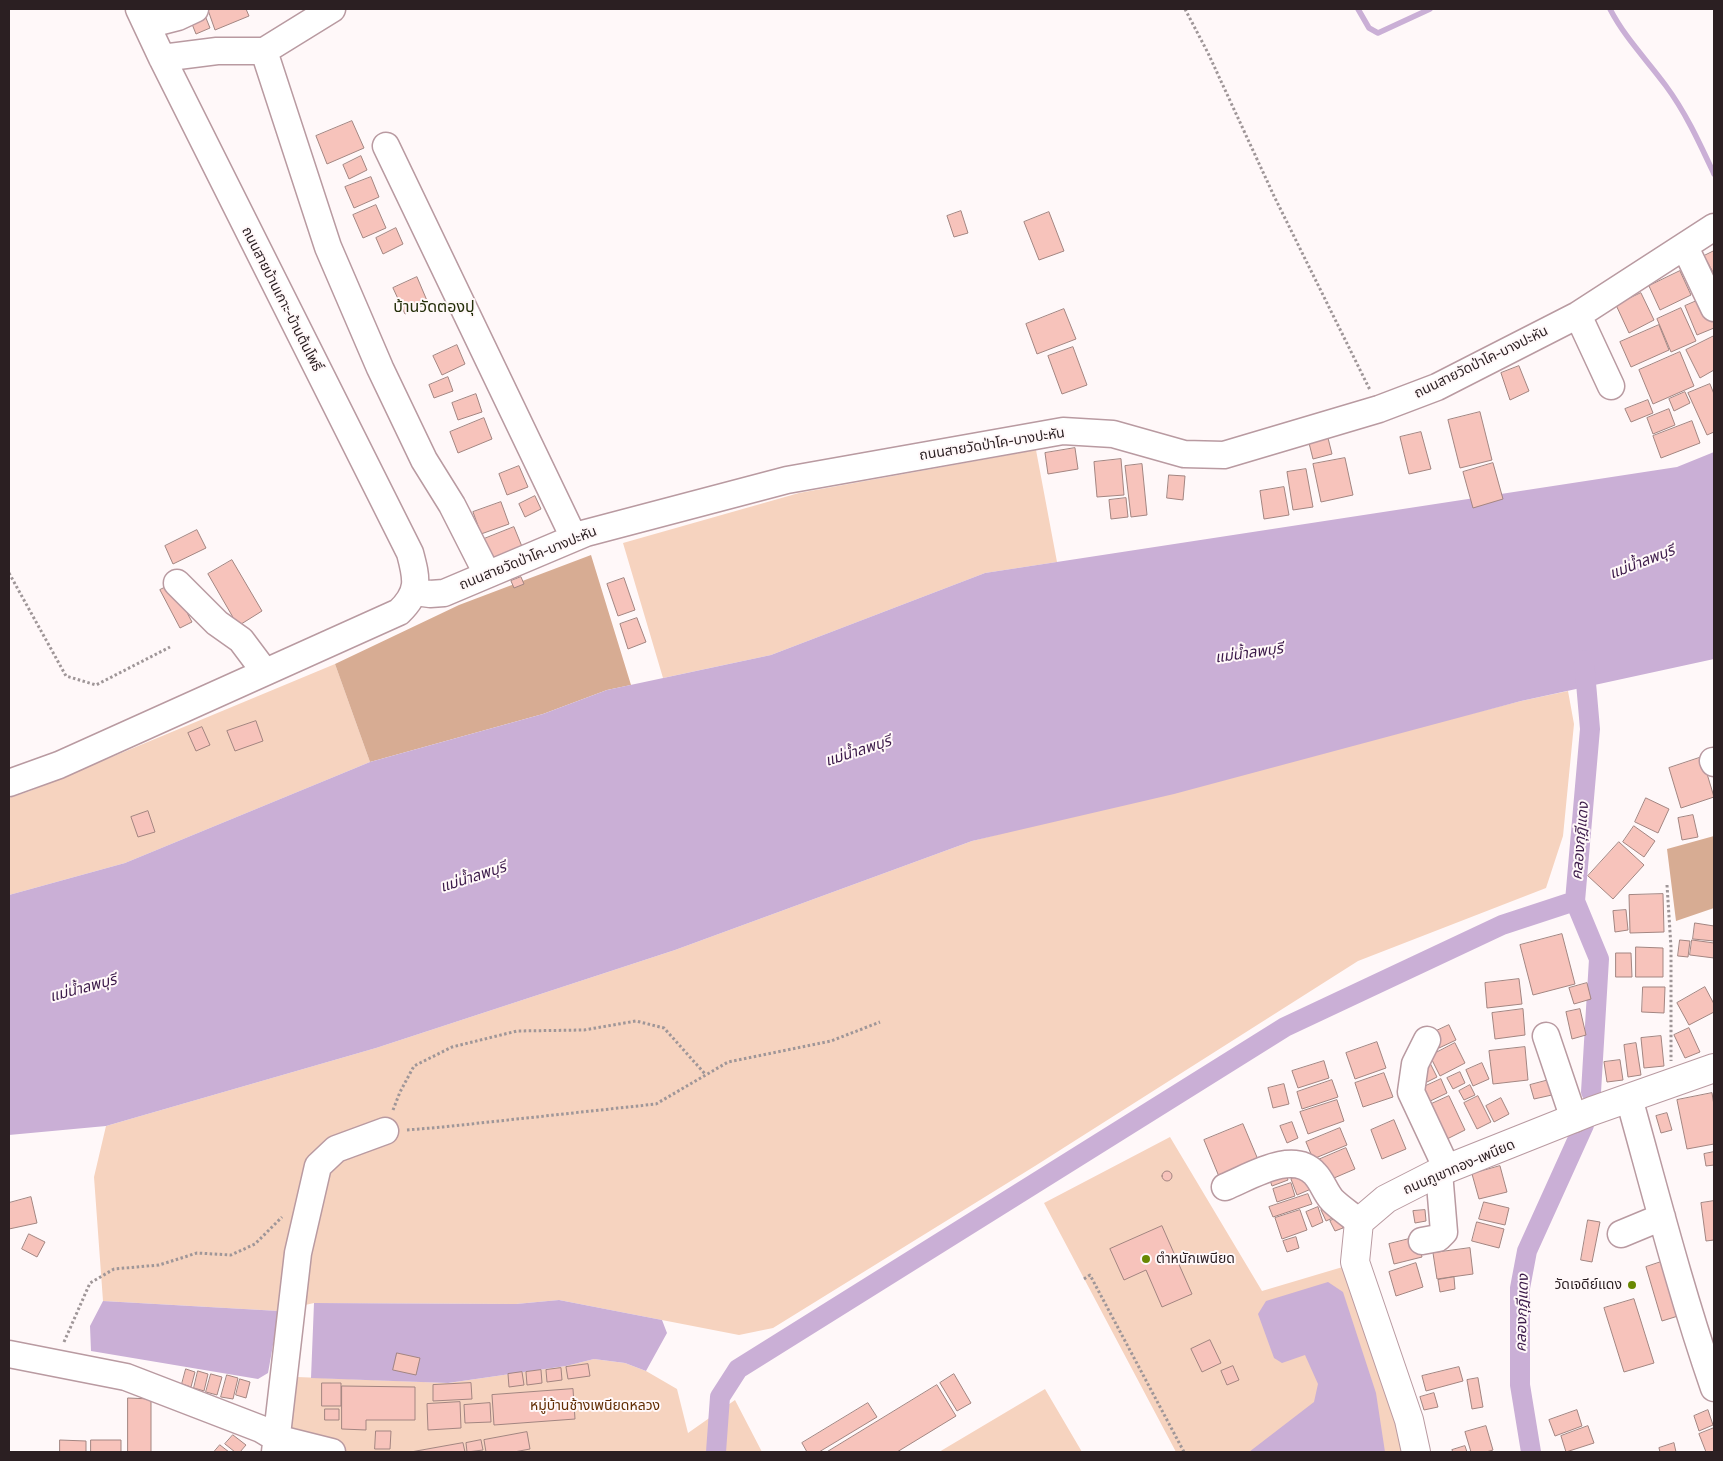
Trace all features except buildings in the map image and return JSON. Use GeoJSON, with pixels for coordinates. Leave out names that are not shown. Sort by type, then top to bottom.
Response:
{"type":"FeatureCollection","features":[{"type":"Feature","properties":{"kind":"main road","name":"ถนนภูเขาทอง-เพนียด"},"geometry":{"type":"LineString","coordinates":[[1359,1222],[1386,1199],[1443,1171],[1583,1115],[1714,1068]]}},
{"type":"Feature","properties":{"kind":"main road"},"geometry":{"type":"LineString","coordinates":[[1359,1222],[1355,1262],[1409,1420],[1416,1452]]}},
{"type":"Feature","properties":{"kind":"street"},"geometry":{"type":"LineString","coordinates":[[143,17],[178,17],[195,9]]}},
{"type":"Feature","properties":{"kind":"street"},"geometry":{"type":"LineString","coordinates":[[162,58],[217,51],[264,51],[332,9]]}},
{"type":"Feature","properties":{"kind":"street","name":"ถนนสายบ้านเกาะ-บ้านต้นโพธิ์"},"geometry":{"type":"LineString","coordinates":[[143,17],[410,553],[415,572],[415,592]]}},
{"type":"Feature","properties":{"kind":"street"},"geometry":{"type":"LineString","coordinates":[[264,51],[328,247],[380,368],[424,460],[452,505],[486,574]]}},
{"type":"Feature","properties":{"kind":"street"},"geometry":{"type":"LineString","coordinates":[[386,146],[574,538]]}},
{"type":"Feature","properties":{"kind":"street","name":"ถนนสายวัดป่าโค-บางปะหัน"},"geometry":{"type":"LineString","coordinates":[[415,592],[444,593],[586,533],[787,480],[1063,431],[1113,434],[1184,454],[1224,455],[1379,409],[1437,387],[1578,315],[1714,227]]}},
{"type":"Feature","properties":{"kind":"street"},"geometry":{"type":"LineString","coordinates":[[1685,247],[1714,308]]}},
{"type":"Feature","properties":{"kind":"street"},"geometry":{"type":"LineString","coordinates":[[1578,315],[1611,386]]}},
{"type":"Feature","properties":{"kind":"street"},"geometry":{"type":"LineString","coordinates":[[177,583],[217,623],[241,640],[265,672]]}},
{"type":"Feature","properties":{"kind":"street"},"geometry":{"type":"LineString","coordinates":[[9,783],[59,765],[399,612],[410,602],[415,592]]}},
{"type":"Feature","properties":{"kind":"street"},"geometry":{"type":"LineString","coordinates":[[1546,1036],[1583,1115]]}},
{"type":"Feature","properties":{"kind":"street"},"geometry":{"type":"LineString","coordinates":[[1422,1241],[1438,1238],[1444,1232],[1443,1171],[1410,1092],[1415,1064],[1427,1040]]}},
{"type":"Feature","properties":{"kind":"street"},"geometry":{"type":"LineString","coordinates":[[1629,1098],[1662,1217],[1714,1388]]}},
{"type":"Feature","properties":{"kind":"street"},"geometry":{"type":"LineString","coordinates":[[276,1445],[298,1252],[318,1166],[336,1149],[385,1131]]}},
{"type":"Feature","properties":{"kind":"street"},"geometry":{"type":"LineString","coordinates":[[1225,1187],[1278,1165],[1300,1164],[1316,1174],[1332,1200],[1359,1222]]}},
{"type":"Feature","properties":{"kind":"street"},"geometry":{"type":"LineString","coordinates":[[1621,1234],[1662,1217]]}},
{"type":"Feature","properties":{"kind":"street"},"geometry":{"type":"LineString","coordinates":[[9,1354],[126,1377],[261,1429],[276,1445],[332,1452]]}},
{"type":"Feature","properties":{"kind":"path"},"geometry":{"type":"LineString","coordinates":[[1185,9],[1208,53],[1274,196],[1379,409]]}},
{"type":"Feature","properties":{"kind":"path"},"geometry":{"type":"LineString","coordinates":[[9,573],[66,676],[96,685],[170,647]]}},
{"type":"Feature","properties":{"kind":"path"},"geometry":{"type":"LineString","coordinates":[[1667,885],[1671,948],[1670,1084]]}},
{"type":"Feature","properties":{"kind":"path"},"geometry":{"type":"LineString","coordinates":[[706,1075],[664,1028],[636,1021],[584,1030],[517,1031],[452,1047],[414,1066],[400,1092],[385,1131],[443,1127],[656,1104],[706,1075],[728,1062],[831,1041],[880,1022]]}},
{"type":"Feature","properties":{"kind":"path"},"geometry":{"type":"LineString","coordinates":[[55,1363],[90,1283],[114,1269],[159,1265],[197,1253],[231,1255],[255,1244],[283,1216],[308,1208]]}},
{"type":"Feature","properties":{"kind":"path"},"geometry":{"type":"LineString","coordinates":[[1084,1279],[1090,1275],[1184,1452]]}},
{"type":"Feature","properties":{"kind":"green space"},"geometry":{"type":"Polygon","coordinates":[[[1036,450],[1057,562],[985,573],[771,655],[663,678],[623,543],[799,493],[1036,450]]]}},
{"type":"Feature","properties":{"kind":"green space"},"geometry":{"type":"Polygon","coordinates":[[[335,664],[370,762],[125,863],[9,895],[9,798],[30,791],[335,664]]]}},
{"type":"Feature","properties":{"kind":"green space"},"geometry":{"type":"Polygon","coordinates":[[[1568,691],[1574,724],[1563,836],[1546,888],[1358,961],[1035,1166],[773,1328],[739,1335],[559,1300],[516,1304],[314,1303],[279,1311],[103,1301],[94,1177],[106,1126],[376,1048],[675,950],[972,841],[1521,701],[1568,691]]]}},
{"type":"Feature","properties":{"kind":"green space"},"geometry":{"type":"Polygon","coordinates":[[[1170,1137],[1262,1291],[1346,1266],[1405,1452],[1176,1452],[1044,1203],[1170,1137]]]}},
{"type":"Feature","properties":{"kind":"green space","name":"หมู่บ้านช้างเพนียดหลวง"},"geometry":{"type":"Polygon","coordinates":[[[594,1359],[625,1363],[646,1371],[677,1389],[688,1433],[735,1400],[762,1452],[288,1452],[297,1377],[448,1383],[566,1366],[594,1359]]]}},
{"type":"Feature","properties":{"kind":"green space"},"geometry":{"type":"Polygon","coordinates":[[[1045,1389],[1082,1452],[939,1452],[1045,1389]]]}},
{"type":"Feature","properties":{"kind":"shaded area"},"geometry":{"type":"Polygon","coordinates":[[[591,555],[631,685],[607,690],[543,714],[370,762],[335,664],[459,605],[591,555]]]}},
{"type":"Feature","properties":{"kind":"shaded area"},"geometry":{"type":"Polygon","coordinates":[[[1714,836],[1714,908],[1676,921],[1667,849],[1714,836]]]}},
{"type":"Feature","properties":{"kind":"water","name":"แม่น้ำลพบุรี"},"geometry":{"type":"Polygon","coordinates":[[[1714,452],[1714,659],[1521,701],[1174,794],[972,841],[675,950],[376,1048],[106,1126],[9,1135],[9,895],[125,863],[370,762],[543,714],[607,690],[771,655],[985,573],[1677,467],[1714,452]]]}},
{"type":"Feature","properties":{"kind":"water"},"geometry":{"type":"Polygon","coordinates":[[[1328,1282],[1343,1292],[1376,1393],[1385,1452],[1249,1452],[1314,1402],[1318,1384],[1305,1355],[1282,1363],[1274,1358],[1258,1314],[1266,1301],[1328,1282]]]}},
{"type":"Feature","properties":{"kind":"water"},"geometry":{"type":"Polygon","coordinates":[[[559,1300],[662,1320],[667,1333],[646,1371],[625,1363],[594,1359],[566,1366],[448,1383],[311,1378],[314,1303],[516,1304],[559,1300]]]}},
{"type":"Feature","properties":{"kind":"water"},"geometry":{"type":"Polygon","coordinates":[[[103,1301],[279,1311],[268,1373],[258,1379],[91,1351],[90,1326],[103,1301]]]}},
{"type":"Feature","properties":{"kind":"waterway"},"geometry":{"type":"LineString","coordinates":[[1358,9],[1369,28],[1378,33],[1430,9]]}},
{"type":"Feature","properties":{"kind":"waterway"},"geometry":{"type":"LineString","coordinates":[[1610,9],[1622,30],[1680,107],[1714,174]]}},
{"type":"Feature","properties":{"kind":"waterway","name":"คลองกุฎีแดง"},"geometry":{"type":"LineString","coordinates":[[1584,660],[1590,729],[1575,901],[1599,959],[1591,1092]]}},
{"type":"Feature","properties":{"kind":"waterway"},"geometry":{"type":"LineString","coordinates":[[716,1452],[720,1397],[738,1369],[1285,1027],[1502,925],[1575,901]]}},
{"type":"Feature","properties":{"kind":"waterway","name":"คลองกุฎีแดง"},"geometry":{"type":"LineString","coordinates":[[1531,1452],[1520,1385],[1520,1288],[1527,1251],[1584,1125]]}},
{"type":"Feature","properties":{"kind":"place","name":"ตำหนักเพนียด"},"geometry":{"type":"Point","coordinates":[1146,1259]}},
{"type":"Feature","properties":{"kind":"place","name":"วัดเจดีย์แดง"},"geometry":{"type":"Point","coordinates":[1632,1285]}},
{"type":"Feature","properties":{"kind":"district","name":"บ้านวัดตองปุ"},"geometry":{"type":"Point","coordinates":[434,307]}}]}
